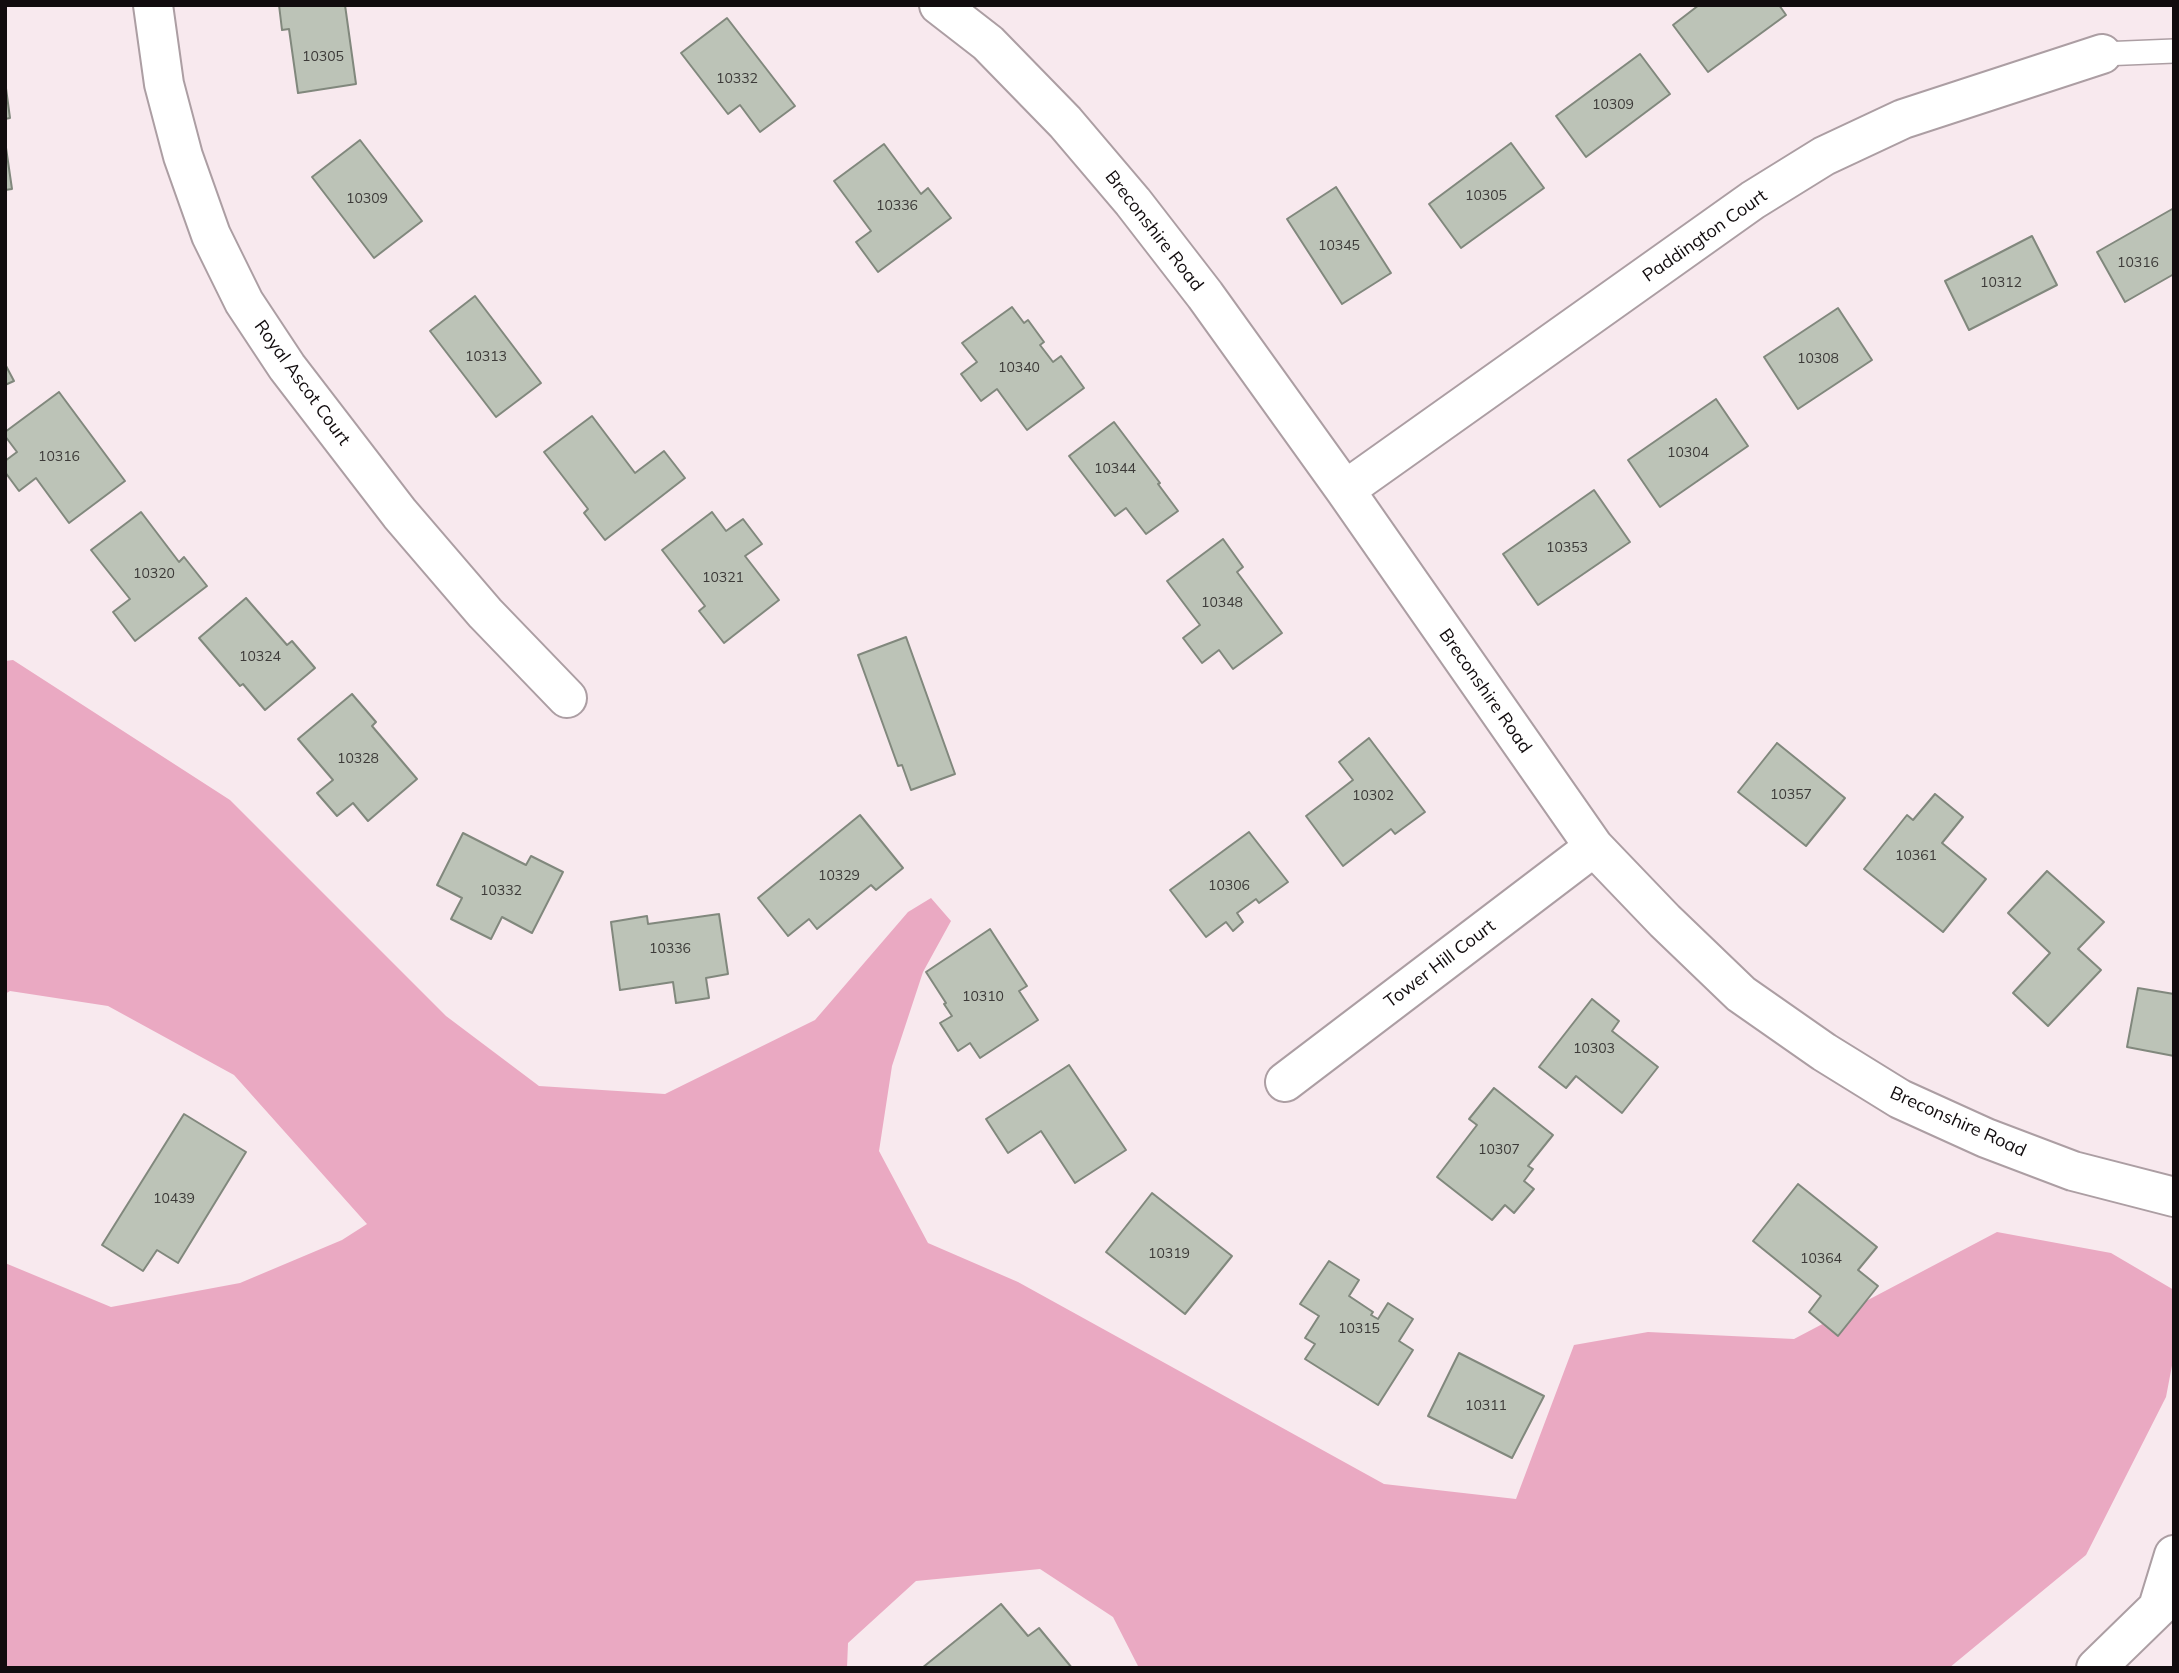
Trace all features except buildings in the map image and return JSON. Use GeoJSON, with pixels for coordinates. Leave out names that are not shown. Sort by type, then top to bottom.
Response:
{"type":"FeatureCollection","features":[{"type":"Feature","properties":{"kind":"street","name":"Royal Ascot Court"},"geometry":{"type":"LineString","coordinates":[[153,5],[164,84],[183,156],[211,235],[244,302],[287,367],[400,514],[485,613],[567,698]]}},
{"type":"Feature","properties":{"kind":"street","name":"Breconshire Road"},"geometry":{"type":"LineString","coordinates":[[939,5],[988,43],[1065,122],[1133,202],[1205,295],[1345,490],[1594,847],[1665,921],[1741,994],[1824,1052],[1900,1099],[1986,1138],[2073,1171],[2174,1197]]}},
{"type":"Feature","properties":{"kind":"street","name":"Paddington Court"},"geometry":{"type":"LineString","coordinates":[[1345,490],[1753,200],[1824,156],[1903,119],[2102,54]]}},
{"type":"Feature","properties":{"kind":"street","name":"Tower Hill Court"},"geometry":{"type":"LineString","coordinates":[[1285,1082],[1594,847]]}},
{"type":"Feature","properties":{"kind":"street"},"geometry":{"type":"LineString","coordinates":[[2096,1668],[2166,1598],[2174,1555]]}},
{"type":"Feature","properties":{"kind":"lane"},"geometry":{"type":"LineString","coordinates":[[2102,54],[2174,51]]}},
{"type":"Feature","properties":{"kind":"shaded area"},"geometry":{"type":"Polygon","coordinates":[[[13,660],[230,800],[446,1016],[539,1086],[665,1094],[815,1020],[908,912],[931,898],[951,921],[923,972],[892,1066],[879,1151],[928,1243],[1018,1282],[1384,1484],[1516,1499],[1574,1345],[1648,1332],[1794,1339],[1997,1232],[2111,1253],[2174,1290],[2174,1355],[2166,1397],[2086,1555],[1949,1668],[1139,1668],[1113,1617],[1040,1569],[916,1581],[848,1643],[847,1668],[5,1668],[5,1263],[111,1307],[240,1283],[342,1240],[367,1224],[234,1075],[108,1006],[10,991],[5,994],[5,661],[13,660]]]}}]}
